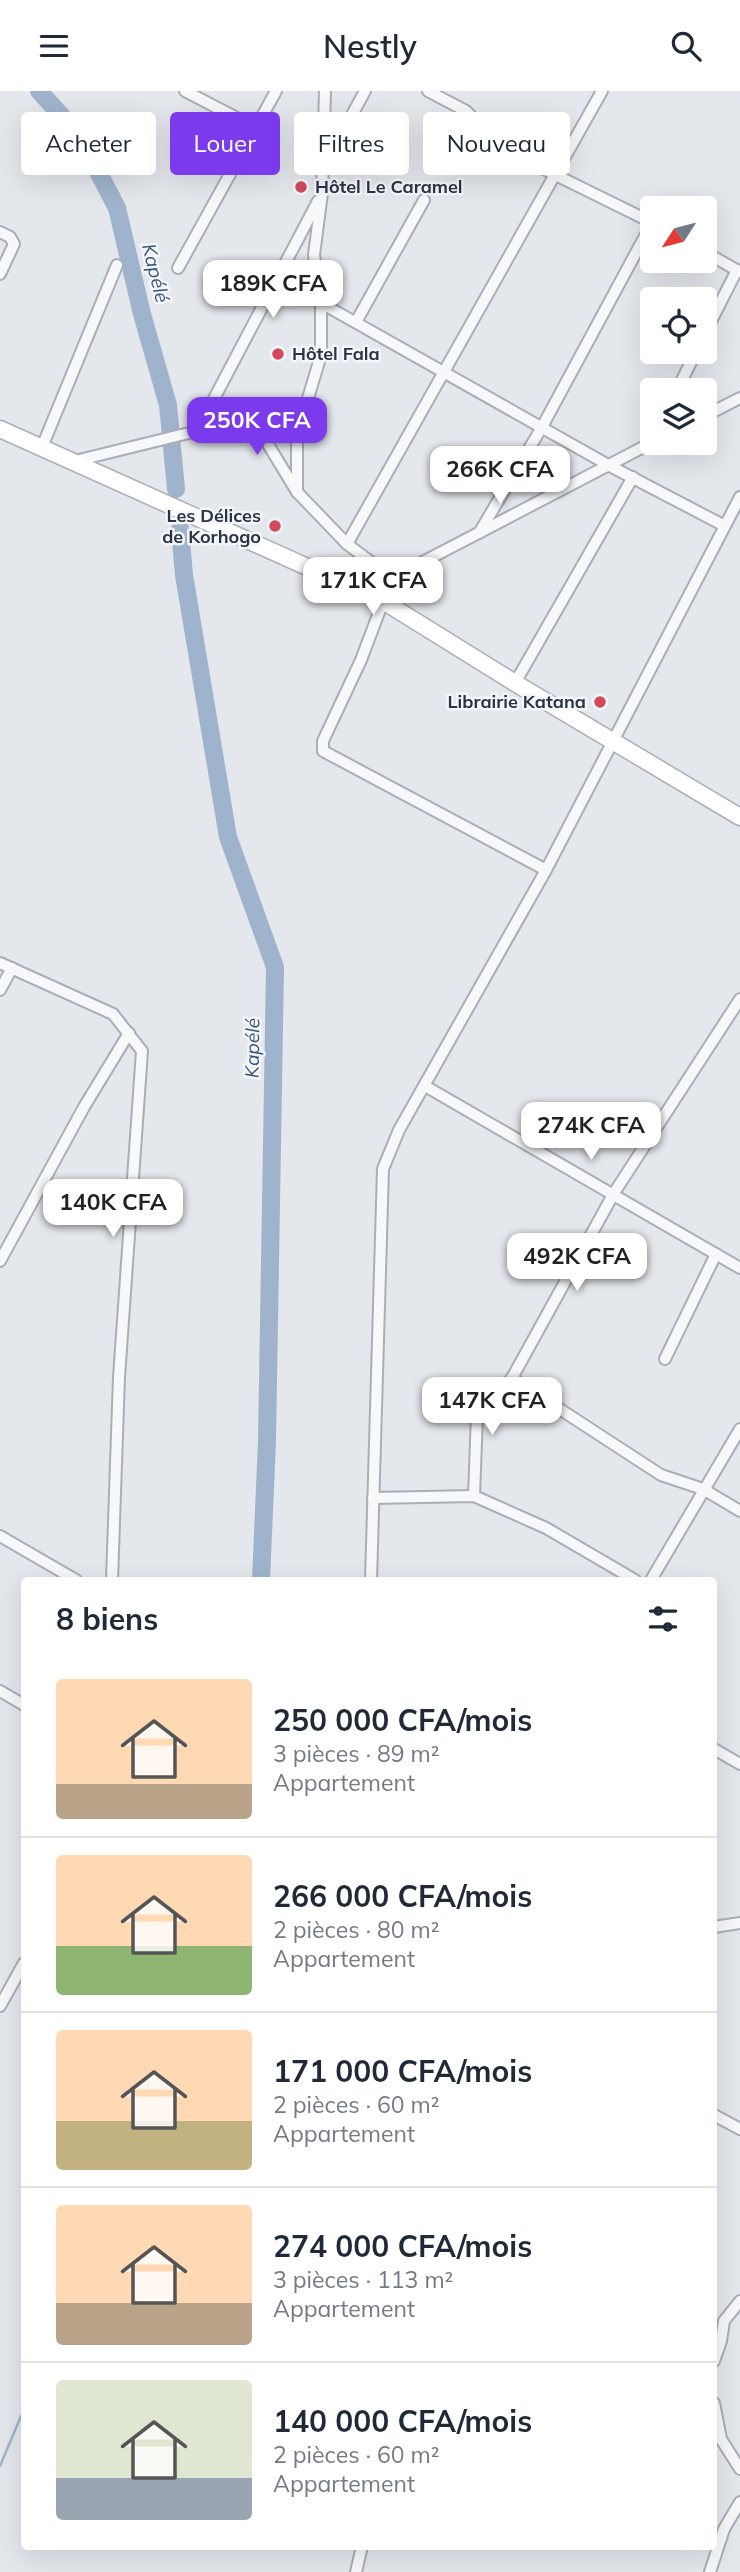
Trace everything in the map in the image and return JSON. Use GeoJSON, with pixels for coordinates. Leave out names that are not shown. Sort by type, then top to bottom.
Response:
{"type":"FeatureCollection","features":[{"type":"Feature","properties":{"kind":"street"},"geometry":{"type":"LineString","coordinates":[[265,112],[276,91]]}},
{"type":"Feature","properties":{"kind":"street"},"geometry":{"type":"LineString","coordinates":[[324,112],[325,91]]}},
{"type":"Feature","properties":{"kind":"street"},"geometry":{"type":"LineString","coordinates":[[354,112],[365,91]]}},
{"type":"Feature","properties":{"kind":"street"},"geometry":{"type":"LineString","coordinates":[[428,91],[467,112]]}},
{"type":"Feature","properties":{"kind":"street"},"geometry":{"type":"LineString","coordinates":[[570,148],[602,91]]}},
{"type":"Feature","properties":{"kind":"street"},"geometry":{"type":"LineString","coordinates":[[192,93],[227,112]]}},
{"type":"Feature","properties":{"kind":"street"},"geometry":{"type":"LineString","coordinates":[[178,268],[230,175]]}},
{"type":"Feature","properties":{"kind":"street"},"geometry":{"type":"LineString","coordinates":[[297,492],[297,435],[321,355],[321,303],[314,255],[323,175]]}},
{"type":"Feature","properties":{"kind":"street"},"geometry":{"type":"LineString","coordinates":[[347,544],[554,175]]}},
{"type":"Feature","properties":{"kind":"street"},"geometry":{"type":"LineString","coordinates":[[557,175],[640,216]]}},
{"type":"Feature","properties":{"kind":"street"},"geometry":{"type":"LineString","coordinates":[[197,431],[322,193]]}},
{"type":"Feature","properties":{"kind":"street"},"geometry":{"type":"LineString","coordinates":[[356,322],[424,199]]}},
{"type":"Feature","properties":{"kind":"street"},"geometry":{"type":"LineString","coordinates":[[0,232],[10,237],[14,244],[0,275]]}},
{"type":"Feature","properties":{"kind":"street"},"geometry":{"type":"LineString","coordinates":[[477,536],[542,427],[640,247]]}},
{"type":"Feature","properties":{"kind":"street"},"geometry":{"type":"LineString","coordinates":[[717,310],[738,271],[718,259]]}},
{"type":"Feature","properties":{"kind":"street"},"geometry":{"type":"LineString","coordinates":[[42,447],[117,265]]}},
{"type":"Feature","properties":{"kind":"street"},"geometry":{"type":"LineString","coordinates":[[321,303],[610,466],[723,525]]}},
{"type":"Feature","properties":{"kind":"street"},"geometry":{"type":"LineString","coordinates":[[717,410],[740,398]]}},
{"type":"Feature","properties":{"kind":"street"},"geometry":{"type":"LineString","coordinates":[[75,461],[197,431],[237,428],[266,441],[297,492],[347,544],[392,578]]}},
{"type":"Feature","properties":{"kind":"street"},"geometry":{"type":"LineString","coordinates":[[0,429],[383,601],[514,683],[740,817]]}},
{"type":"Feature","properties":{"kind":"street"},"geometry":{"type":"LineString","coordinates":[[546,870],[323,751],[323,741],[327,727],[348,690],[392,578],[640,449]]}},
{"type":"Feature","properties":{"kind":"street"},"geometry":{"type":"LineString","coordinates":[[514,683],[633,477]]}},
{"type":"Feature","properties":{"kind":"street"},"geometry":{"type":"LineString","coordinates":[[371,1577],[383,1169],[399,1130],[546,870],[723,525],[740,497]]}},
{"type":"Feature","properties":{"kind":"street"},"geometry":{"type":"LineString","coordinates":[[0,963],[113,1014],[142,1051],[119,1377],[112,1577]]}},
{"type":"Feature","properties":{"kind":"street"},"geometry":{"type":"LineString","coordinates":[[0,990],[12,968]]}},
{"type":"Feature","properties":{"kind":"street"},"geometry":{"type":"LineString","coordinates":[[474,1496],[477,1415],[512,1378],[614,1193],[740,999]]}},
{"type":"Feature","properties":{"kind":"street"},"geometry":{"type":"LineString","coordinates":[[0,1261],[84,1107],[130,1033]]}},
{"type":"Feature","properties":{"kind":"street"},"geometry":{"type":"LineString","coordinates":[[425,1086],[740,1268]]}},
{"type":"Feature","properties":{"kind":"street"},"geometry":{"type":"LineString","coordinates":[[665,1359],[716,1254]]}},
{"type":"Feature","properties":{"kind":"street"},"geometry":{"type":"LineString","coordinates":[[512,1378],[661,1475],[703,1489],[740,1511]]}},
{"type":"Feature","properties":{"kind":"street"},"geometry":{"type":"LineString","coordinates":[[653,1577],[740,1429]]}},
{"type":"Feature","properties":{"kind":"street"},"geometry":{"type":"LineString","coordinates":[[373,1498],[474,1496],[546,1528],[630,1577]]}},
{"type":"Feature","properties":{"kind":"street"},"geometry":{"type":"LineString","coordinates":[[0,1537],[71,1577]]}},
{"type":"Feature","properties":{"kind":"street"},"geometry":{"type":"LineString","coordinates":[[0,1691],[21,1703]]}},
{"type":"Feature","properties":{"kind":"street"},"geometry":{"type":"LineString","coordinates":[[717,1751],[740,1765]]}},
{"type":"Feature","properties":{"kind":"street"},"geometry":{"type":"LineString","coordinates":[[717,1927],[740,1923]]}},
{"type":"Feature","properties":{"kind":"street"},"geometry":{"type":"LineString","coordinates":[[0,2006],[21,1968]]}},
{"type":"Feature","properties":{"kind":"street"},"geometry":{"type":"LineString","coordinates":[[717,2117],[740,2129]]}},
{"type":"Feature","properties":{"kind":"street"},"geometry":{"type":"LineString","coordinates":[[717,2352],[724,2321],[740,2301]]}},
{"type":"Feature","properties":{"kind":"street"},"geometry":{"type":"LineString","coordinates":[[717,2421],[720,2439],[740,2469]]}},
{"type":"Feature","properties":{"kind":"street"},"geometry":{"type":"LineString","coordinates":[[717,2549],[724,2529],[740,2502]]}},
{"type":"Feature","properties":{"kind":"street"},"geometry":{"type":"LineString","coordinates":[[356,2572],[361,2550]]}},
{"type":"Feature","properties":{"kind":"street"},"geometry":{"type":"LineString","coordinates":[[709,2572],[717,2550]]}},
{"type":"Feature","properties":{"kind":"waterway","name":"Kapélé"},"geometry":{"type":"LineString","coordinates":[[39,91],[79,135],[117,208],[142,314],[168,405],[176,489]]}},
{"type":"Feature","properties":{"kind":"waterway","name":"Kapélé"},"geometry":{"type":"LineString","coordinates":[[180,529],[184,575],[228,837],[275,967],[267,1441],[261,1577]]}},
{"type":"Feature","properties":{"kind":"waterway","name":"Kapélé"},"geometry":{"type":"LineString","coordinates":[[0,2466],[21,2416]]}},
{"type":"Feature","properties":{"kind":"place","name":"Hôtel Le Caramel"},"geometry":{"type":"Point","coordinates":[301,187]}},
{"type":"Feature","properties":{"kind":"place","name":"Hôtel Fala"},"geometry":{"type":"Point","coordinates":[278,354]}},
{"type":"Feature","properties":{"kind":"place","name":"Les Délices de Korhogo"},"geometry":{"type":"Point","coordinates":[275,526]}},
{"type":"Feature","properties":{"kind":"place","name":"Librairie Katana"},"geometry":{"type":"Point","coordinates":[600,702]}}]}
